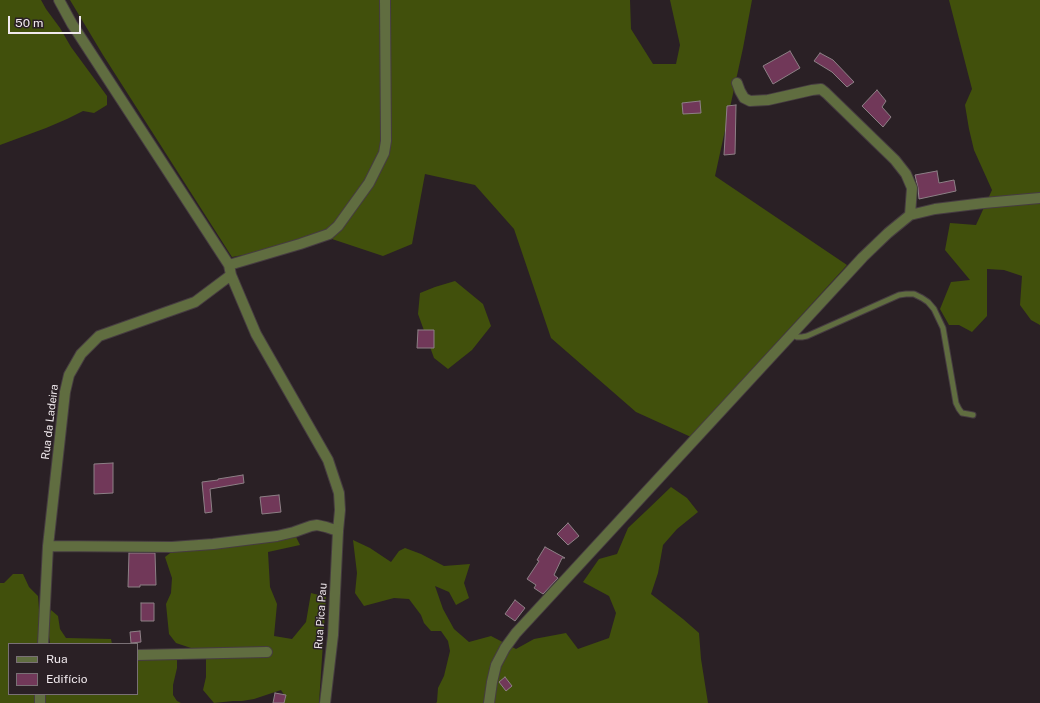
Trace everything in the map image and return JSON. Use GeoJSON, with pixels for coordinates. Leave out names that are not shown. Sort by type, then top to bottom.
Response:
{"type":"FeatureCollection","features":[{"type":"Feature","properties":{"kind":"street","name":"Rua Pica Pau"},"geometry":{"type":"LineString","coordinates":[[59,0],[72,24],[230,270],[256,334],[328,460],[339,493],[340,510],[333,635],[325,703]]}},
{"type":"Feature","properties":{"kind":"street"},"geometry":{"type":"LineString","coordinates":[[230,270],[329,234],[338,226],[368,183],[384,154],[386,140],[385,0]]}},
{"type":"Feature","properties":{"kind":"street"},"geometry":{"type":"LineString","coordinates":[[737,83],[744,98],[750,101],[768,100],[821,89],[895,160],[906,174],[912,188],[910,215]]}},
{"type":"Feature","properties":{"kind":"street"},"geometry":{"type":"LineString","coordinates":[[489,703],[496,665],[505,648],[516,633],[863,257],[888,233],[910,215],[935,209],[1040,198]]}},
{"type":"Feature","properties":{"kind":"street","name":"Rua da Ladeira"},"geometry":{"type":"LineString","coordinates":[[43,643],[48,546],[65,392],[69,375],[82,354],[99,336],[195,302],[230,270]]}},
{"type":"Feature","properties":{"kind":"street"},"geometry":{"type":"LineString","coordinates":[[48,546],[172,547],[277,536],[317,525],[338,531]]}},
{"type":"Feature","properties":{"kind":"street"},"geometry":{"type":"LineString","coordinates":[[138,656],[267,652]]}},
{"type":"Feature","properties":{"kind":"lane"},"geometry":{"type":"LineString","coordinates":[[792,334],[797,337],[807,336],[898,295],[914,294],[928,302],[934,309],[943,328],[956,403],[962,413],[973,415]]}},
{"type":"Feature","properties":{"kind":"green space"},"geometry":{"type":"Polygon","coordinates":[[[0,0],[41,0],[71,47],[107,96],[107,105],[94,113],[83,111],[46,128],[0,145],[0,0]]]}},
{"type":"Feature","properties":{"kind":"green space"},"geometry":{"type":"Polygon","coordinates":[[[70,0],[630,0],[631,29],[653,64],[676,64],[680,45],[670,0],[752,0],[715,176],[847,265],[691,437],[636,412],[551,338],[514,229],[475,185],[425,174],[412,244],[383,256],[332,239],[232,257],[103,55],[70,0]]]}},
{"type":"Feature","properties":{"kind":"green space"},"geometry":{"type":"Polygon","coordinates":[[[949,0],[1040,0],[1040,325],[1031,320],[1020,305],[1022,276],[1004,270],[987,269],[987,316],[972,332],[959,325],[949,325],[940,309],[951,282],[970,280],[945,250],[950,223],[976,225],[992,190],[974,150],[969,129],[965,105],[972,89],[949,0]]]}},
{"type":"Feature","properties":{"kind":"green space"},"geometry":{"type":"Polygon","coordinates":[[[455,281],[483,304],[491,326],[472,350],[448,369],[434,358],[418,314],[420,293],[455,281]]]}},
{"type":"Feature","properties":{"kind":"green space"},"geometry":{"type":"Polygon","coordinates":[[[671,487],[687,498],[698,512],[677,529],[663,545],[658,573],[651,594],[699,633],[701,659],[708,703],[436,703],[438,688],[444,676],[450,651],[448,641],[441,631],[431,631],[424,623],[421,615],[409,599],[394,598],[364,606],[355,593],[357,573],[353,540],[370,548],[391,562],[399,551],[405,548],[421,554],[444,566],[470,564],[464,583],[469,598],[456,605],[449,592],[435,586],[443,609],[454,629],[469,642],[491,636],[516,649],[534,639],[566,633],[578,649],[609,638],[616,613],[609,596],[583,582],[599,559],[617,554],[628,528],[671,487]]]}},
{"type":"Feature","properties":{"kind":"green space"},"geometry":{"type":"Polygon","coordinates":[[[296,537],[300,545],[268,552],[270,587],[277,604],[274,636],[292,639],[306,622],[311,593],[326,597],[319,703],[283,703],[286,698],[281,690],[254,699],[214,703],[203,690],[206,677],[206,658],[197,650],[176,643],[169,634],[166,604],[171,593],[172,578],[165,557],[174,550],[272,541],[296,537]]]}},
{"type":"Feature","properties":{"kind":"green space"},"geometry":{"type":"Polygon","coordinates":[[[13,574],[23,574],[29,587],[38,596],[40,621],[38,643],[8,643],[8,695],[35,695],[36,703],[0,703],[0,583],[4,583],[13,574]]]}},
{"type":"Feature","properties":{"kind":"green space"},"geometry":{"type":"Polygon","coordinates":[[[51,610],[58,616],[60,629],[66,638],[111,639],[112,643],[50,643],[47,620],[51,610]]]}},
{"type":"Feature","properties":{"kind":"green space"},"geometry":{"type":"Polygon","coordinates":[[[177,657],[173,695],[177,701],[181,703],[45,703],[45,695],[138,695],[138,658],[177,657]]]}},
{"type":"Feature","properties":{"kind":"building"},"geometry":{"type":"Polygon","coordinates":[[[790,51],[800,68],[773,84],[763,66],[790,51]]]}},
{"type":"Feature","properties":{"kind":"building"},"geometry":{"type":"Polygon","coordinates":[[[820,53],[833,60],[854,82],[847,87],[832,72],[814,61],[820,53]]]}},
{"type":"Feature","properties":{"kind":"building"},"geometry":{"type":"Polygon","coordinates":[[[877,90],[886,101],[882,107],[891,117],[883,127],[862,106],[877,90]]]}},
{"type":"Feature","properties":{"kind":"building"},"geometry":{"type":"Polygon","coordinates":[[[700,101],[701,113],[683,114],[682,103],[700,101]]]}},
{"type":"Feature","properties":{"kind":"building"},"geometry":{"type":"Polygon","coordinates":[[[736,105],[735,154],[724,155],[727,106],[736,105]]]}},
{"type":"Feature","properties":{"kind":"building"},"geometry":{"type":"Polygon","coordinates":[[[937,171],[939,183],[954,180],[956,191],[919,199],[915,175],[937,171]]]}},
{"type":"Feature","properties":{"kind":"building"},"geometry":{"type":"Polygon","coordinates":[[[418,330],[434,330],[434,348],[417,348],[418,330]]]}},
{"type":"Feature","properties":{"kind":"building"},"geometry":{"type":"Polygon","coordinates":[[[113,463],[113,493],[94,494],[94,464],[113,463]]]}},
{"type":"Feature","properties":{"kind":"building"},"geometry":{"type":"Polygon","coordinates":[[[243,475],[244,483],[210,489],[212,512],[205,513],[202,482],[243,475]]]}},
{"type":"Feature","properties":{"kind":"building"},"geometry":{"type":"Polygon","coordinates":[[[279,495],[281,512],[262,514],[260,497],[279,495]]]}},
{"type":"Feature","properties":{"kind":"building"},"geometry":{"type":"Polygon","coordinates":[[[568,523],[579,536],[568,545],[557,534],[568,523]]]}},
{"type":"Feature","properties":{"kind":"building"},"geometry":{"type":"Polygon","coordinates":[[[545,547],[565,558],[562,558],[554,575],[558,578],[543,594],[534,588],[536,585],[527,579],[539,561],[537,560],[545,547]]]}},
{"type":"Feature","properties":{"kind":"building"},"geometry":{"type":"Polygon","coordinates":[[[129,553],[155,553],[156,585],[128,587],[129,553]]]}},
{"type":"Feature","properties":{"kind":"building"},"geometry":{"type":"Polygon","coordinates":[[[515,600],[525,608],[515,621],[505,614],[515,600]]]}},
{"type":"Feature","properties":{"kind":"building"},"geometry":{"type":"Polygon","coordinates":[[[141,603],[154,603],[154,621],[141,621],[141,603]]]}},
{"type":"Feature","properties":{"kind":"building"},"geometry":{"type":"Polygon","coordinates":[[[140,631],[141,642],[131,643],[130,632],[140,631]]]}},
{"type":"Feature","properties":{"kind":"building"},"geometry":{"type":"Polygon","coordinates":[[[505,677],[512,686],[506,691],[499,682],[505,677]]]}},
{"type":"Feature","properties":{"kind":"building"},"geometry":{"type":"Polygon","coordinates":[[[275,693],[286,695],[284,703],[273,703],[275,693]]]}}]}
